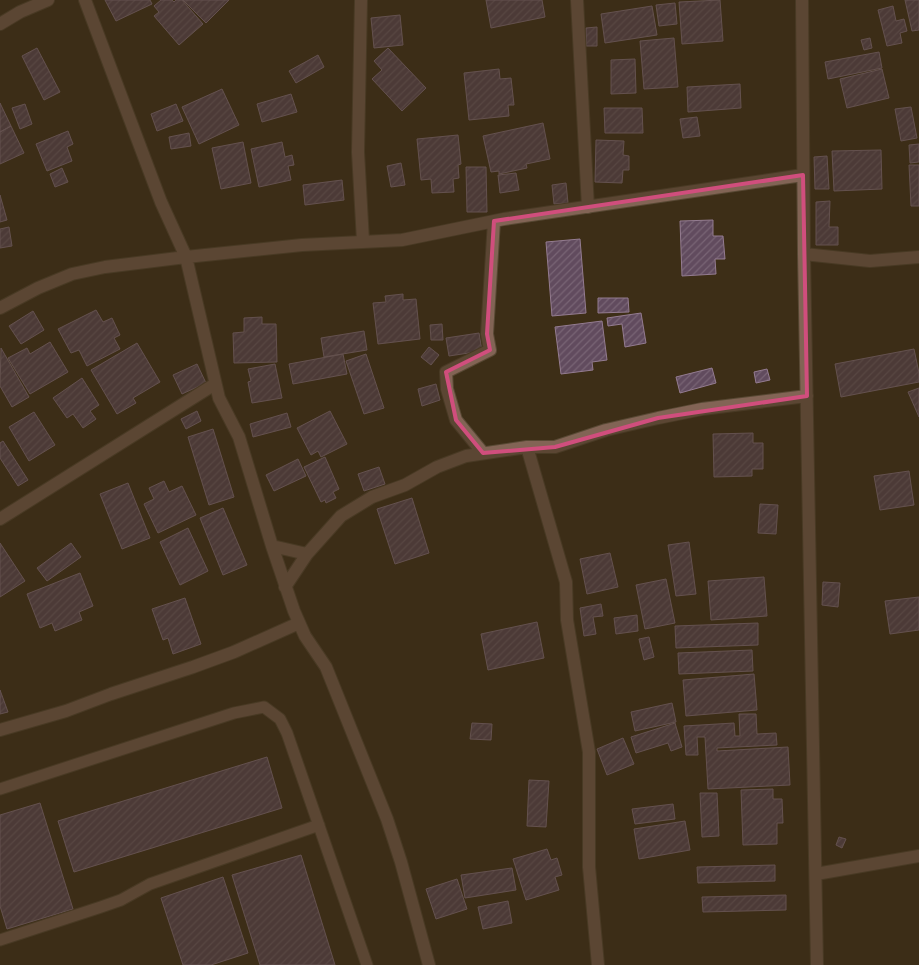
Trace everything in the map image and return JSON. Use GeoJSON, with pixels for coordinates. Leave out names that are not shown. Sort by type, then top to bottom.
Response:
{"type":"FeatureCollection","features":[{"type":"Feature","properties":{"kind":"street"},"geometry":{"type":"LineString","coordinates":[[0,24],[20,12],[48,0]]}},
{"type":"Feature","properties":{"kind":"street"},"geometry":{"type":"LineString","coordinates":[[85,0],[161,202],[186,256],[219,398],[239,437],[285,587],[306,636],[326,667],[387,819],[430,965]]}},
{"type":"Feature","properties":{"kind":"street"},"geometry":{"type":"LineString","coordinates":[[361,0],[358,152],[363,242]]}},
{"type":"Feature","properties":{"kind":"street"},"geometry":{"type":"LineString","coordinates":[[577,0],[588,207]]}},
{"type":"Feature","properties":{"kind":"street"},"geometry":{"type":"LineString","coordinates":[[802,0],[804,254],[818,965]]}},
{"type":"Feature","properties":{"kind":"street"},"geometry":{"type":"LineString","coordinates":[[0,308],[38,288],[72,274],[105,267],[186,256],[302,245],[402,240],[494,221],[803,175]]}},
{"type":"Feature","properties":{"kind":"street"},"geometry":{"type":"LineString","coordinates":[[483,453],[456,420],[447,389],[446,372],[490,350],[486,334],[494,221]]}},
{"type":"Feature","properties":{"kind":"street"},"geometry":{"type":"LineString","coordinates":[[804,254],[870,261],[919,257]]}},
{"type":"Feature","properties":{"kind":"street"},"geometry":{"type":"LineString","coordinates":[[0,519],[215,384]]}},
{"type":"Feature","properties":{"kind":"street"},"geometry":{"type":"LineString","coordinates":[[285,587],[307,554],[340,516],[372,497],[405,484],[459,458],[527,447],[555,446],[606,430],[702,409],[807,396]]}},
{"type":"Feature","properties":{"kind":"street"},"geometry":{"type":"LineString","coordinates":[[527,447],[566,582],[567,620],[589,752],[589,868],[598,965]]}},
{"type":"Feature","properties":{"kind":"street"},"geometry":{"type":"LineString","coordinates":[[272,546],[307,554]]}},
{"type":"Feature","properties":{"kind":"street"},"geometry":{"type":"LineString","coordinates":[[0,730],[66,711],[193,667],[234,652],[300,623]]}},
{"type":"Feature","properties":{"kind":"street"},"geometry":{"type":"LineString","coordinates":[[816,874],[919,856]]}},
{"type":"Feature","properties":{"kind":"lane"},"geometry":{"type":"LineString","coordinates":[[0,789],[234,713],[264,707],[280,719],[287,733],[367,965]]}},
{"type":"Feature","properties":{"kind":"lane"},"geometry":{"type":"LineString","coordinates":[[0,940],[121,900],[150,884],[319,825]]}},
{"type":"Feature","properties":{"kind":"highlighted area"},"geometry":{"type":"Polygon","coordinates":[[[803,175],[807,396],[658,418],[555,447],[483,453],[456,420],[446,372],[490,350],[487,334],[494,221],[803,175]]]}},
{"type":"Feature","properties":{"kind":"building"},"geometry":{"type":"Polygon","coordinates":[[[105,0],[150,0],[152,4],[116,21],[105,0]]]}},
{"type":"Feature","properties":{"kind":"building"},"geometry":{"type":"Polygon","coordinates":[[[161,0],[172,0],[174,2],[182,0],[203,24],[179,45],[154,16],[159,12],[154,6],[161,0]]]}},
{"type":"Feature","properties":{"kind":"building"},"geometry":{"type":"Polygon","coordinates":[[[183,0],[229,0],[206,23],[183,0]]]}},
{"type":"Feature","properties":{"kind":"building"},"geometry":{"type":"Polygon","coordinates":[[[486,0],[542,0],[545,17],[491,28],[486,0]]]}},
{"type":"Feature","properties":{"kind":"building"},"geometry":{"type":"Polygon","coordinates":[[[720,0],[723,41],[682,44],[679,2],[720,0]]]}},
{"type":"Feature","properties":{"kind":"building"},"geometry":{"type":"Polygon","coordinates":[[[905,0],[919,0],[919,30],[912,31],[905,0]]]}},
{"type":"Feature","properties":{"kind":"building"},"geometry":{"type":"Polygon","coordinates":[[[675,3],[677,24],[659,26],[656,5],[675,3]]]}},
{"type":"Feature","properties":{"kind":"building"},"geometry":{"type":"Polygon","coordinates":[[[652,6],[657,35],[605,43],[601,14],[652,6]]]}},
{"type":"Feature","properties":{"kind":"building"},"geometry":{"type":"Polygon","coordinates":[[[893,6],[896,21],[904,19],[907,31],[900,33],[902,43],[887,46],[878,10],[893,6]]]}},
{"type":"Feature","properties":{"kind":"building"},"geometry":{"type":"Polygon","coordinates":[[[400,15],[403,45],[374,48],[371,18],[400,15]]]}},
{"type":"Feature","properties":{"kind":"building"},"geometry":{"type":"Polygon","coordinates":[[[597,27],[597,46],[586,46],[586,28],[597,27]]]}},
{"type":"Feature","properties":{"kind":"building"},"geometry":{"type":"Polygon","coordinates":[[[674,38],[678,87],[644,89],[640,41],[674,38]]]}},
{"type":"Feature","properties":{"kind":"building"},"geometry":{"type":"Polygon","coordinates":[[[870,38],[872,48],[864,50],[861,40],[870,38]]]}},
{"type":"Feature","properties":{"kind":"building"},"geometry":{"type":"Polygon","coordinates":[[[37,48],[60,92],[44,100],[22,56],[37,48]]]}},
{"type":"Feature","properties":{"kind":"building"},"geometry":{"type":"Polygon","coordinates":[[[388,48],[426,88],[402,111],[372,79],[382,70],[374,61],[388,48]]]}},
{"type":"Feature","properties":{"kind":"building"},"geometry":{"type":"Polygon","coordinates":[[[879,52],[882,68],[828,79],[825,62],[879,52]]]}},
{"type":"Feature","properties":{"kind":"building"},"geometry":{"type":"Polygon","coordinates":[[[318,55],[324,67],[296,83],[289,71],[318,55]]]}},
{"type":"Feature","properties":{"kind":"building"},"geometry":{"type":"Polygon","coordinates":[[[635,59],[636,93],[611,94],[611,60],[635,59]]]}},
{"type":"Feature","properties":{"kind":"building"},"geometry":{"type":"Polygon","coordinates":[[[499,69],[500,79],[511,78],[514,105],[508,105],[509,116],[469,120],[464,73],[499,69]]]}},
{"type":"Feature","properties":{"kind":"building"},"geometry":{"type":"Polygon","coordinates":[[[882,69],[889,98],[847,108],[840,79],[882,69]]]}},
{"type":"Feature","properties":{"kind":"building"},"geometry":{"type":"Polygon","coordinates":[[[740,84],[741,108],[688,112],[687,87],[740,84]]]}},
{"type":"Feature","properties":{"kind":"building"},"geometry":{"type":"Polygon","coordinates":[[[222,89],[239,125],[199,144],[182,107],[222,89]]]}},
{"type":"Feature","properties":{"kind":"building"},"geometry":{"type":"Polygon","coordinates":[[[291,94],[297,112],[262,122],[257,104],[291,94]]]}},
{"type":"Feature","properties":{"kind":"building"},"geometry":{"type":"Polygon","coordinates":[[[0,103],[11,126],[0,132],[0,103]]]}},
{"type":"Feature","properties":{"kind":"building"},"geometry":{"type":"Polygon","coordinates":[[[25,104],[32,124],[20,129],[12,108],[25,104]]]}},
{"type":"Feature","properties":{"kind":"building"},"geometry":{"type":"Polygon","coordinates":[[[176,104],[183,121],[157,131],[151,114],[176,104]]]}},
{"type":"Feature","properties":{"kind":"building"},"geometry":{"type":"Polygon","coordinates":[[[911,107],[917,138],[901,141],[895,109],[911,107]]]}},
{"type":"Feature","properties":{"kind":"building"},"geometry":{"type":"Polygon","coordinates":[[[604,108],[642,108],[643,133],[605,133],[604,108]]]}},
{"type":"Feature","properties":{"kind":"building"},"geometry":{"type":"Polygon","coordinates":[[[697,117],[700,136],[683,138],[680,119],[697,117]]]}},
{"type":"Feature","properties":{"kind":"building"},"geometry":{"type":"Polygon","coordinates":[[[543,123],[550,159],[526,164],[527,168],[499,174],[499,171],[491,172],[483,136],[543,123]]]}},
{"type":"Feature","properties":{"kind":"building"},"geometry":{"type":"Polygon","coordinates":[[[11,126],[24,153],[0,164],[0,132],[11,126]]]}},
{"type":"Feature","properties":{"kind":"building"},"geometry":{"type":"Polygon","coordinates":[[[68,131],[73,144],[67,147],[72,161],[47,171],[36,144],[68,131]]]}},
{"type":"Feature","properties":{"kind":"building"},"geometry":{"type":"Polygon","coordinates":[[[189,133],[191,146],[171,149],[169,137],[189,133]]]}},
{"type":"Feature","properties":{"kind":"building"},"geometry":{"type":"Polygon","coordinates":[[[458,135],[461,164],[458,165],[459,178],[453,179],[454,192],[432,193],[431,179],[421,180],[417,139],[458,135]]]}},
{"type":"Feature","properties":{"kind":"building"},"geometry":{"type":"Polygon","coordinates":[[[596,140],[624,141],[623,155],[629,156],[629,170],[623,170],[622,183],[595,182],[596,140]]]}},
{"type":"Feature","properties":{"kind":"building"},"geometry":{"type":"Polygon","coordinates":[[[243,142],[251,183],[221,189],[212,148],[243,142]]]}},
{"type":"Feature","properties":{"kind":"building"},"geometry":{"type":"Polygon","coordinates":[[[282,142],[285,157],[292,155],[294,165],[288,166],[291,180],[259,187],[251,149],[282,142]]]}},
{"type":"Feature","properties":{"kind":"building"},"geometry":{"type":"Polygon","coordinates":[[[919,144],[919,162],[910,163],[909,145],[919,144]]]}},
{"type":"Feature","properties":{"kind":"building"},"geometry":{"type":"Polygon","coordinates":[[[881,150],[882,189],[834,191],[832,151],[881,150]]]}},
{"type":"Feature","properties":{"kind":"building"},"geometry":{"type":"Polygon","coordinates":[[[827,156],[829,189],[815,189],[814,157],[827,156]]]}},
{"type":"Feature","properties":{"kind":"building"},"geometry":{"type":"Polygon","coordinates":[[[401,163],[405,185],[391,187],[387,166],[401,163]]]}},
{"type":"Feature","properties":{"kind":"building"},"geometry":{"type":"Polygon","coordinates":[[[909,165],[919,165],[919,206],[911,206],[909,165]]]}},
{"type":"Feature","properties":{"kind":"building"},"geometry":{"type":"Polygon","coordinates":[[[466,167],[486,167],[487,212],[467,212],[466,167]]]}},
{"type":"Feature","properties":{"kind":"building"},"geometry":{"type":"Polygon","coordinates":[[[62,168],[68,182],[55,187],[50,174],[62,168]]]}},
{"type":"Feature","properties":{"kind":"building"},"geometry":{"type":"Polygon","coordinates":[[[516,173],[519,190],[500,193],[498,175],[516,173]]]}},
{"type":"Feature","properties":{"kind":"building"},"geometry":{"type":"Polygon","coordinates":[[[342,180],[344,200],[305,205],[303,185],[342,180]]]}},
{"type":"Feature","properties":{"kind":"building"},"geometry":{"type":"Polygon","coordinates":[[[566,183],[568,203],[554,204],[552,185],[566,183]]]}},
{"type":"Feature","properties":{"kind":"building"},"geometry":{"type":"Polygon","coordinates":[[[0,195],[7,220],[0,222],[0,195]]]}},
{"type":"Feature","properties":{"kind":"building"},"geometry":{"type":"Polygon","coordinates":[[[830,201],[829,227],[838,227],[838,245],[816,245],[816,202],[830,201]]]}},
{"type":"Feature","properties":{"kind":"building"},"geometry":{"type":"Polygon","coordinates":[[[713,220],[713,236],[723,236],[725,259],[715,259],[716,274],[682,276],[680,221],[713,220]]]}},
{"type":"Feature","properties":{"kind":"building"},"geometry":{"type":"Polygon","coordinates":[[[9,227],[12,246],[0,248],[0,229],[9,227]]]}},
{"type":"Feature","properties":{"kind":"building"},"geometry":{"type":"Polygon","coordinates":[[[580,239],[586,313],[552,316],[546,242],[580,239]]]}},
{"type":"Feature","properties":{"kind":"building"},"geometry":{"type":"Polygon","coordinates":[[[403,294],[403,300],[416,299],[420,339],[378,344],[373,303],[386,302],[385,296],[403,294]]]}},
{"type":"Feature","properties":{"kind":"building"},"geometry":{"type":"Polygon","coordinates":[[[598,298],[628,298],[629,312],[598,313],[598,298]]]}},
{"type":"Feature","properties":{"kind":"building"},"geometry":{"type":"Polygon","coordinates":[[[96,310],[103,322],[112,318],[120,335],[114,338],[120,349],[87,366],[79,350],[71,353],[58,329],[96,310]]]}},
{"type":"Feature","properties":{"kind":"building"},"geometry":{"type":"Polygon","coordinates":[[[33,311],[44,330],[21,344],[9,326],[33,311]]]}},
{"type":"Feature","properties":{"kind":"building"},"geometry":{"type":"Polygon","coordinates":[[[641,313],[646,343],[625,347],[622,324],[608,326],[607,318],[641,313]]]}},
{"type":"Feature","properties":{"kind":"building"},"geometry":{"type":"Polygon","coordinates":[[[262,317],[262,324],[276,324],[277,362],[234,363],[233,333],[244,332],[244,318],[262,317]]]}},
{"type":"Feature","properties":{"kind":"building"},"geometry":{"type":"Polygon","coordinates":[[[602,321],[607,360],[592,362],[593,370],[561,374],[555,327],[602,321]]]}},
{"type":"Feature","properties":{"kind":"building"},"geometry":{"type":"Polygon","coordinates":[[[442,324],[443,340],[431,340],[430,325],[442,324]]]}},
{"type":"Feature","properties":{"kind":"building"},"geometry":{"type":"Polygon","coordinates":[[[364,331],[367,350],[324,357],[321,338],[364,331]]]}},
{"type":"Feature","properties":{"kind":"building"},"geometry":{"type":"Polygon","coordinates":[[[479,333],[482,351],[449,356],[446,338],[479,333]]]}},
{"type":"Feature","properties":{"kind":"building"},"geometry":{"type":"Polygon","coordinates":[[[50,342],[68,372],[30,394],[8,358],[27,348],[30,354],[50,342]]]}},
{"type":"Feature","properties":{"kind":"building"},"geometry":{"type":"Polygon","coordinates":[[[137,343],[160,382],[133,398],[136,403],[117,414],[91,370],[137,343]]]}},
{"type":"Feature","properties":{"kind":"building"},"geometry":{"type":"Polygon","coordinates":[[[429,347],[439,355],[431,365],[421,357],[429,347]]]}},
{"type":"Feature","properties":{"kind":"building"},"geometry":{"type":"Polygon","coordinates":[[[1,348],[29,397],[12,407],[0,386],[1,348]]]}},
{"type":"Feature","properties":{"kind":"building"},"geometry":{"type":"Polygon","coordinates":[[[914,349],[919,382],[841,397],[835,364],[914,349]]]}},
{"type":"Feature","properties":{"kind":"building"},"geometry":{"type":"Polygon","coordinates":[[[343,354],[347,374],[293,384],[289,364],[343,354]]]}},
{"type":"Feature","properties":{"kind":"building"},"geometry":{"type":"Polygon","coordinates":[[[366,354],[384,408],[364,414],[346,361],[366,354]]]}},
{"type":"Feature","properties":{"kind":"building"},"geometry":{"type":"Polygon","coordinates":[[[197,364],[206,383],[182,394],[173,375],[197,364]]]}},
{"type":"Feature","properties":{"kind":"building"},"geometry":{"type":"Polygon","coordinates":[[[275,364],[282,398],[252,403],[248,382],[251,381],[248,369],[275,364]]]}},
{"type":"Feature","properties":{"kind":"building"},"geometry":{"type":"Polygon","coordinates":[[[712,368],[716,383],[680,393],[676,377],[712,368]]]}},
{"type":"Feature","properties":{"kind":"building"},"geometry":{"type":"Polygon","coordinates":[[[767,369],[770,380],[756,383],[754,372],[767,369]]]}},
{"type":"Feature","properties":{"kind":"building"},"geometry":{"type":"Polygon","coordinates":[[[82,378],[99,405],[90,411],[96,419],[83,428],[73,414],[67,418],[53,398],[82,378]]]}},
{"type":"Feature","properties":{"kind":"building"},"geometry":{"type":"Polygon","coordinates":[[[436,384],[440,400],[422,406],[418,389],[436,384]]]}},
{"type":"Feature","properties":{"kind":"building"},"geometry":{"type":"Polygon","coordinates":[[[919,388],[919,417],[908,392],[919,388]]]}},
{"type":"Feature","properties":{"kind":"building"},"geometry":{"type":"Polygon","coordinates":[[[197,411],[201,421],[186,429],[181,419],[197,411]]]}},
{"type":"Feature","properties":{"kind":"building"},"geometry":{"type":"Polygon","coordinates":[[[330,411],[347,444],[321,457],[318,451],[311,455],[297,428],[330,411]]]}},
{"type":"Feature","properties":{"kind":"building"},"geometry":{"type":"Polygon","coordinates":[[[34,412],[55,445],[29,461],[9,427],[34,412]]]}},
{"type":"Feature","properties":{"kind":"building"},"geometry":{"type":"Polygon","coordinates":[[[287,413],[291,427],[253,437],[250,424],[287,413]]]}},
{"type":"Feature","properties":{"kind":"building"},"geometry":{"type":"Polygon","coordinates":[[[213,429],[234,497],[209,505],[188,437],[213,429]]]}},
{"type":"Feature","properties":{"kind":"building"},"geometry":{"type":"Polygon","coordinates":[[[753,433],[753,443],[763,443],[763,469],[752,469],[752,476],[714,477],[713,434],[753,433]]]}},
{"type":"Feature","properties":{"kind":"building"},"geometry":{"type":"Polygon","coordinates":[[[3,441],[28,480],[18,486],[0,458],[0,443],[3,441]]]}},
{"type":"Feature","properties":{"kind":"building"},"geometry":{"type":"Polygon","coordinates":[[[325,457],[339,489],[333,492],[336,498],[326,503],[325,500],[321,502],[304,467],[325,457]]]}},
{"type":"Feature","properties":{"kind":"building"},"geometry":{"type":"Polygon","coordinates":[[[298,459],[306,476],[274,491],[266,475],[298,459]]]}},
{"type":"Feature","properties":{"kind":"building"},"geometry":{"type":"Polygon","coordinates":[[[379,467],[385,484],[364,491],[358,474],[379,467]]]}},
{"type":"Feature","properties":{"kind":"building"},"geometry":{"type":"Polygon","coordinates":[[[909,471],[914,505],[880,510],[874,476],[909,471]]]}},
{"type":"Feature","properties":{"kind":"building"},"geometry":{"type":"Polygon","coordinates":[[[164,481],[169,492],[182,486],[196,515],[158,533],[144,504],[154,499],[149,488],[164,481]]]}},
{"type":"Feature","properties":{"kind":"building"},"geometry":{"type":"Polygon","coordinates":[[[128,483],[150,538],[122,549],[100,494],[128,483]]]}},
{"type":"Feature","properties":{"kind":"building"},"geometry":{"type":"Polygon","coordinates":[[[412,498],[429,553],[395,564],[377,509],[412,498]]]}},
{"type":"Feature","properties":{"kind":"building"},"geometry":{"type":"Polygon","coordinates":[[[760,504],[778,505],[776,534],[758,533],[760,504]]]}},
{"type":"Feature","properties":{"kind":"building"},"geometry":{"type":"Polygon","coordinates":[[[223,508],[247,565],[223,575],[200,518],[223,508]]]}},
{"type":"Feature","properties":{"kind":"building"},"geometry":{"type":"Polygon","coordinates":[[[188,528],[208,571],[180,585],[160,542],[188,528]]]}},
{"type":"Feature","properties":{"kind":"building"},"geometry":{"type":"Polygon","coordinates":[[[689,542],[696,594],[676,596],[668,545],[689,542]]]}},
{"type":"Feature","properties":{"kind":"building"},"geometry":{"type":"Polygon","coordinates":[[[0,543],[25,581],[0,597],[0,543]]]}},
{"type":"Feature","properties":{"kind":"building"},"geometry":{"type":"Polygon","coordinates":[[[71,543],[81,557],[47,581],[37,568],[71,543]]]}},
{"type":"Feature","properties":{"kind":"building"},"geometry":{"type":"Polygon","coordinates":[[[610,553],[618,587],[587,594],[580,559],[610,553]]]}},
{"type":"Feature","properties":{"kind":"building"},"geometry":{"type":"Polygon","coordinates":[[[80,573],[93,606],[79,612],[82,620],[55,631],[52,623],[40,628],[27,594],[80,573]]]}},
{"type":"Feature","properties":{"kind":"building"},"geometry":{"type":"Polygon","coordinates":[[[764,577],[767,616],[711,620],[708,581],[764,577]]]}},
{"type":"Feature","properties":{"kind":"building"},"geometry":{"type":"Polygon","coordinates":[[[666,579],[675,623],[645,629],[636,585],[666,579]]]}},
{"type":"Feature","properties":{"kind":"building"},"geometry":{"type":"Polygon","coordinates":[[[823,582],[840,583],[838,607],[822,605],[823,582]]]}},
{"type":"Feature","properties":{"kind":"building"},"geometry":{"type":"Polygon","coordinates":[[[919,597],[919,630],[890,634],[885,601],[919,597]]]}},
{"type":"Feature","properties":{"kind":"building"},"geometry":{"type":"Polygon","coordinates":[[[185,598],[201,644],[173,654],[168,638],[163,640],[152,609],[185,598]]]}},
{"type":"Feature","properties":{"kind":"building"},"geometry":{"type":"Polygon","coordinates":[[[601,604],[603,616],[593,617],[596,634],[584,636],[580,608],[601,604]]]}},
{"type":"Feature","properties":{"kind":"building"},"geometry":{"type":"Polygon","coordinates":[[[637,615],[638,631],[616,634],[614,618],[637,615]]]}},
{"type":"Feature","properties":{"kind":"building"},"geometry":{"type":"Polygon","coordinates":[[[537,622],[544,658],[488,670],[481,634],[537,622]]]}},
{"type":"Feature","properties":{"kind":"building"},"geometry":{"type":"Polygon","coordinates":[[[758,623],[758,645],[676,648],[675,626],[758,623]]]}},
{"type":"Feature","properties":{"kind":"building"},"geometry":{"type":"Polygon","coordinates":[[[649,637],[654,657],[644,660],[639,639],[649,637]]]}},
{"type":"Feature","properties":{"kind":"building"},"geometry":{"type":"Polygon","coordinates":[[[752,650],[753,671],[679,674],[678,653],[752,650]]]}},
{"type":"Feature","properties":{"kind":"building"},"geometry":{"type":"Polygon","coordinates":[[[754,674],[757,710],[686,716],[683,680],[754,674]]]}},
{"type":"Feature","properties":{"kind":"building"},"geometry":{"type":"Polygon","coordinates":[[[0,690],[8,712],[0,714],[0,690]]]}},
{"type":"Feature","properties":{"kind":"building"},"geometry":{"type":"Polygon","coordinates":[[[672,703],[676,722],[635,731],[631,712],[672,703]]]}},
{"type":"Feature","properties":{"kind":"building"},"geometry":{"type":"Polygon","coordinates":[[[739,714],[756,714],[757,734],[776,733],[777,745],[717,748],[717,751],[788,747],[790,785],[708,789],[705,737],[697,737],[698,755],[686,755],[684,726],[734,723],[735,736],[740,736],[739,714]]]}},
{"type":"Feature","properties":{"kind":"building"},"geometry":{"type":"Polygon","coordinates":[[[472,723],[492,724],[491,740],[470,739],[472,723]]]}},
{"type":"Feature","properties":{"kind":"building"},"geometry":{"type":"Polygon","coordinates":[[[675,723],[682,747],[671,751],[668,743],[636,753],[631,737],[675,723]]]}},
{"type":"Feature","properties":{"kind":"building"},"geometry":{"type":"Polygon","coordinates":[[[623,738],[634,764],[607,775],[597,749],[623,738]]]}},
{"type":"Feature","properties":{"kind":"building"},"geometry":{"type":"Polygon","coordinates":[[[267,757],[282,808],[74,872],[58,821],[267,757]]]}},
{"type":"Feature","properties":{"kind":"building"},"geometry":{"type":"Polygon","coordinates":[[[529,780],[549,781],[546,827],[527,826],[529,780]]]}},
{"type":"Feature","properties":{"kind":"building"},"geometry":{"type":"Polygon","coordinates":[[[773,789],[773,799],[782,799],[783,823],[777,823],[777,844],[743,845],[741,790],[773,789]]]}},
{"type":"Feature","properties":{"kind":"building"},"geometry":{"type":"Polygon","coordinates":[[[700,793],[717,793],[719,836],[702,837],[700,793]]]}},
{"type":"Feature","properties":{"kind":"building"},"geometry":{"type":"Polygon","coordinates":[[[40,803],[73,909],[7,929],[0,906],[0,815],[40,803]]]}},
{"type":"Feature","properties":{"kind":"building"},"geometry":{"type":"Polygon","coordinates":[[[673,804],[675,819],[635,824],[632,809],[673,804]]]}},
{"type":"Feature","properties":{"kind":"building"},"geometry":{"type":"Polygon","coordinates":[[[685,821],[690,850],[639,859],[634,829],[685,821]]]}},
{"type":"Feature","properties":{"kind":"building"},"geometry":{"type":"Polygon","coordinates":[[[839,837],[846,839],[842,848],[836,845],[839,837]]]}},
{"type":"Feature","properties":{"kind":"building"},"geometry":{"type":"Polygon","coordinates":[[[547,849],[551,860],[557,858],[562,875],[555,877],[559,890],[526,900],[513,859],[547,849]]]}},
{"type":"Feature","properties":{"kind":"building"},"geometry":{"type":"Polygon","coordinates":[[[301,855],[335,965],[260,965],[232,875],[301,855]]]}},
{"type":"Feature","properties":{"kind":"building"},"geometry":{"type":"Polygon","coordinates":[[[775,865],[775,881],[698,883],[697,867],[775,865]]]}},
{"type":"Feature","properties":{"kind":"building"},"geometry":{"type":"Polygon","coordinates":[[[512,868],[516,890],[465,898],[461,875],[512,868]]]}},
{"type":"Feature","properties":{"kind":"building"},"geometry":{"type":"Polygon","coordinates":[[[223,877],[248,953],[211,965],[183,965],[161,898],[223,877]]]}},
{"type":"Feature","properties":{"kind":"building"},"geometry":{"type":"Polygon","coordinates":[[[457,879],[467,909],[436,919],[426,889],[457,879]]]}},
{"type":"Feature","properties":{"kind":"building"},"geometry":{"type":"Polygon","coordinates":[[[786,895],[786,910],[703,912],[702,897],[786,895]]]}},
{"type":"Feature","properties":{"kind":"building"},"geometry":{"type":"Polygon","coordinates":[[[508,901],[512,923],[483,929],[478,907],[508,901]]]}}]}
